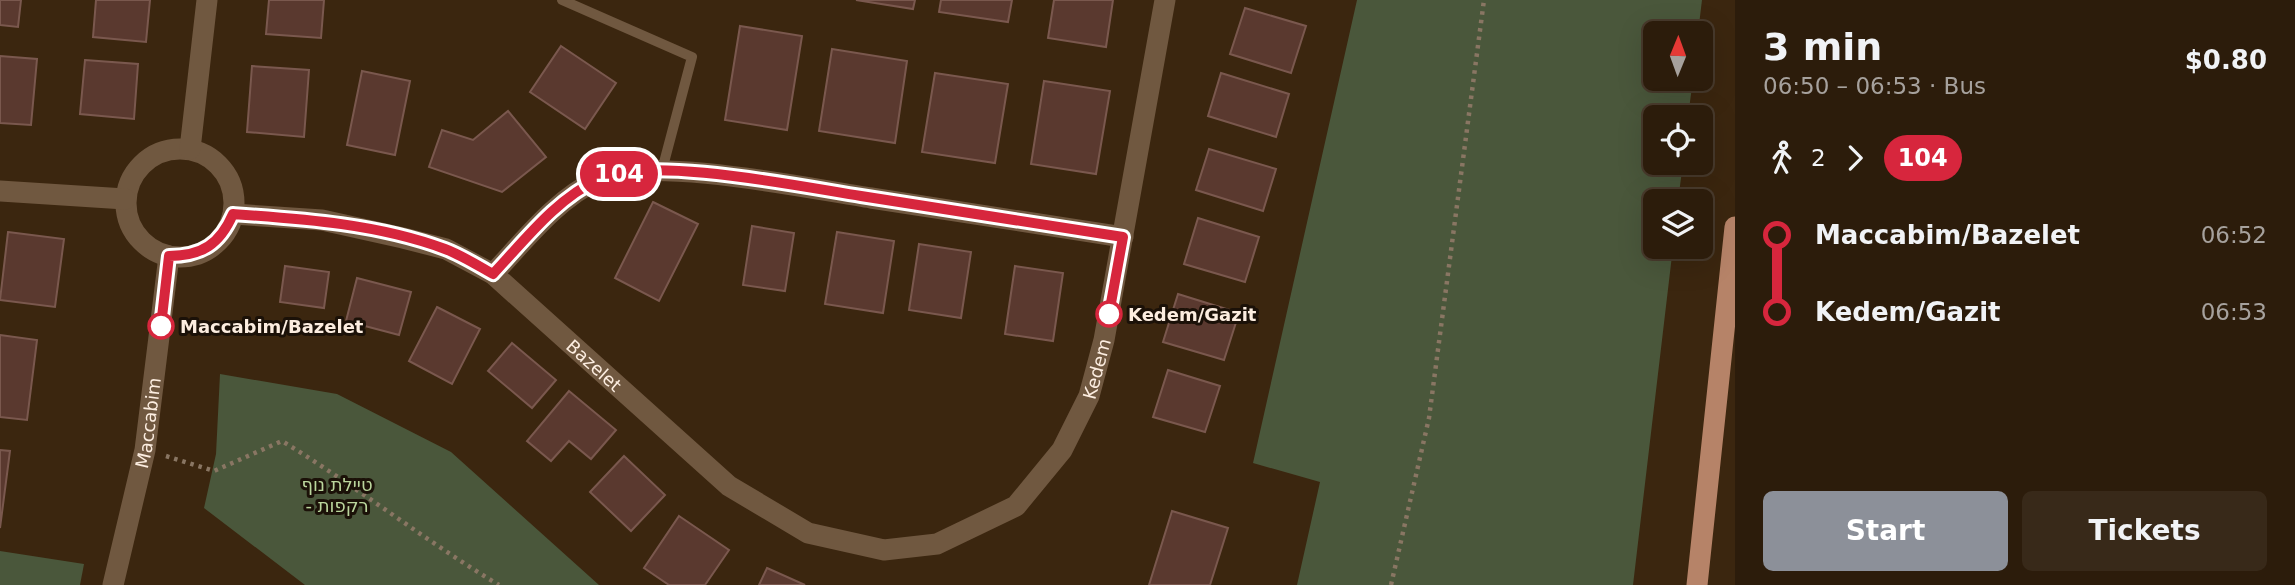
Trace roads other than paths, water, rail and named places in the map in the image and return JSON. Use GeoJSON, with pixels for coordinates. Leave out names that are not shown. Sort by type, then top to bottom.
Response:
{"type":"FeatureCollection","features":[{"type":"Feature","properties":{"kind":"main road"},"geometry":{"type":"LineString","coordinates":[[1697,585],[1735,227]]}},
{"type":"Feature","properties":{"kind":"street"},"geometry":{"type":"LineString","coordinates":[[190,149],[207,0]]}},
{"type":"Feature","properties":{"kind":"street","name":"Kedem"},"geometry":{"type":"LineString","coordinates":[[937,544],[1016,506],[1062,450],[1089,396],[1104,340],[1165,0]]}},
{"type":"Feature","properties":{"kind":"street"},"geometry":{"type":"LineString","coordinates":[[190,149],[206,155],[220,165],[230,180],[234,197],[233,214],[225,233],[210,248],[191,256],[169,256],[151,249],[136,236],[127,219],[125,199],[129,181],[139,166],[162,152],[190,149]]}},
{"type":"Feature","properties":{"kind":"street"},"geometry":{"type":"LineString","coordinates":[[493,274],[559,205],[600,178],[631,171],[662,170],[771,182],[1123,237]]}},
{"type":"Feature","properties":{"kind":"street"},"geometry":{"type":"LineString","coordinates":[[0,191],[125,199]]}},
{"type":"Feature","properties":{"kind":"street","name":"Bazelet"},"geometry":{"type":"LineString","coordinates":[[233,214],[322,220],[446,249],[493,274],[729,486],[808,533],[884,550],[937,544]]}},
{"type":"Feature","properties":{"kind":"street","name":"Maccabim"},"geometry":{"type":"LineString","coordinates":[[113,585],[145,450],[169,256]]}},
{"type":"Feature","properties":{"kind":"lane"},"geometry":{"type":"LineString","coordinates":[[562,0],[692,57],[662,170]]}},
{"type":"Feature","properties":{"kind":"place","name":"Kedem/Gazit"},"geometry":{"type":"Point","coordinates":[1109,314]}},
{"type":"Feature","properties":{"kind":"place","name":"Maccabim/Bazelet"},"geometry":{"type":"Point","coordinates":[161,326]}},
{"type":"Feature","properties":{"kind":"park label","name":"טיילת נוף - רקפות"},"geometry":{"type":"Point","coordinates":[337,494]}}]}
